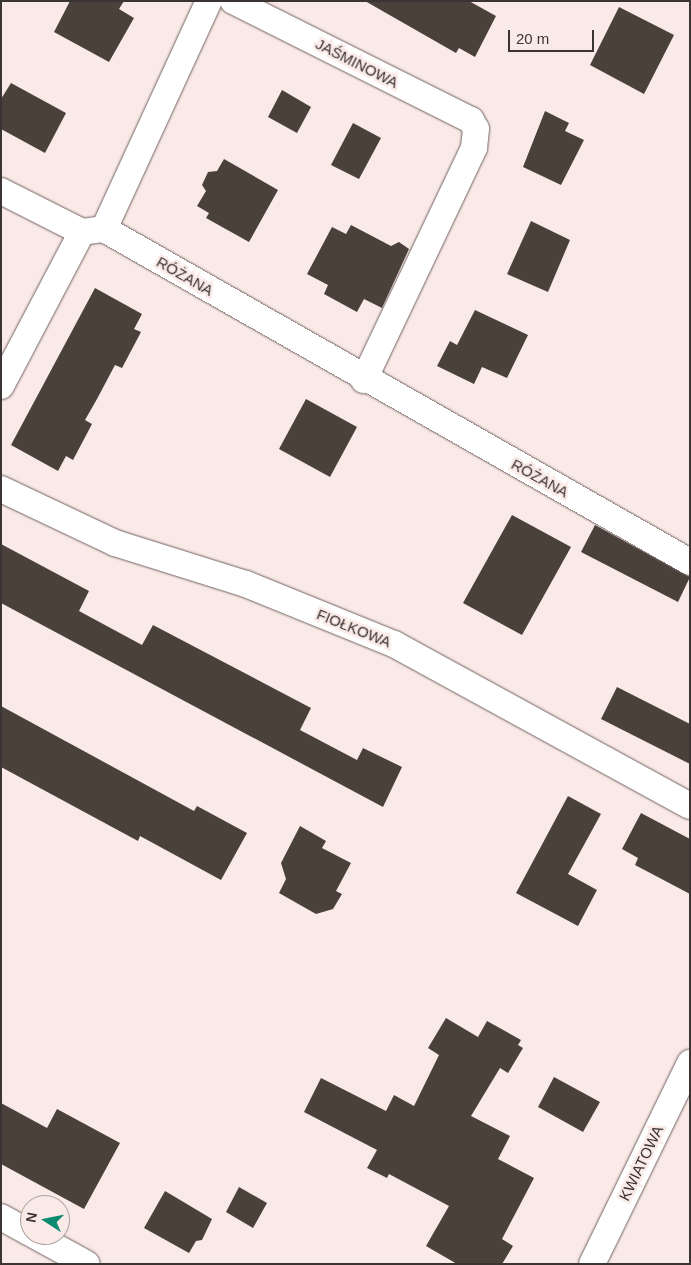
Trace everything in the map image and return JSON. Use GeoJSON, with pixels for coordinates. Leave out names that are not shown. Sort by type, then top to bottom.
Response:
{"type":"FeatureCollection","features":[{"type":"Feature","properties":{"kind":"street"},"geometry":{"type":"LineString","coordinates":[[1,386],[93,231],[209,1]]}},
{"type":"Feature","properties":{"kind":"street","name":"JAŚMINOWA"},"geometry":{"type":"LineString","coordinates":[[234,1],[471,120],[476,129],[474,148],[364,380]]}},
{"type":"Feature","properties":{"kind":"street","name":"RÓŻANA"},"geometry":{"type":"LineString","coordinates":[[1,191],[93,231],[690,562]]}},
{"type":"Feature","properties":{"kind":"street","name":"FIOŁKOWA"},"geometry":{"type":"LineString","coordinates":[[1,489],[115,543],[246,584],[394,644],[690,806]]}},
{"type":"Feature","properties":{"kind":"street","name":"KWIATOWA"},"geometry":{"type":"LineString","coordinates":[[592,1264],[690,1063]]}},
{"type":"Feature","properties":{"kind":"street"},"geometry":{"type":"LineString","coordinates":[[1,1217],[20,1227]]}},
{"type":"Feature","properties":{"kind":"street"},"geometry":{"type":"LineString","coordinates":[[52,1245],[87,1264]]}},
{"type":"Feature","properties":{"kind":"building"},"geometry":{"type":"Polygon","coordinates":[[[70,1],[124,1],[119,9],[134,18],[109,62],[54,32],[70,1]]]}},
{"type":"Feature","properties":{"kind":"building"},"geometry":{"type":"Polygon","coordinates":[[[365,1],[469,1],[496,16],[475,57],[459,48],[456,53],[365,1]]]}},
{"type":"Feature","properties":{"kind":"building"},"geometry":{"type":"Polygon","coordinates":[[[619,7],[674,35],[644,94],[590,65],[619,7]]]}},
{"type":"Feature","properties":{"kind":"building"},"geometry":{"type":"Polygon","coordinates":[[[11,83],[66,113],[45,153],[1,129],[1,99],[11,83]]]}},
{"type":"Feature","properties":{"kind":"building"},"geometry":{"type":"Polygon","coordinates":[[[282,90],[311,107],[297,133],[268,117],[282,90]]]}},
{"type":"Feature","properties":{"kind":"building"},"geometry":{"type":"Polygon","coordinates":[[[545,111],[569,123],[565,131],[584,140],[561,185],[523,167],[545,111]]]}},
{"type":"Feature","properties":{"kind":"building"},"geometry":{"type":"Polygon","coordinates":[[[353,123],[381,138],[359,179],[331,165],[353,123]]]}},
{"type":"Feature","properties":{"kind":"building"},"geometry":{"type":"Polygon","coordinates":[[[224,159],[278,190],[249,242],[206,218],[209,213],[197,206],[206,191],[202,185],[208,172],[217,171],[224,159]]]}},
{"type":"Feature","properties":{"kind":"building"},"geometry":{"type":"Polygon","coordinates":[[[531,221],[570,240],[548,292],[507,274],[531,221]]]}},
{"type":"Feature","properties":{"kind":"building"},"geometry":{"type":"Polygon","coordinates":[[[351,225],[391,246],[399,242],[409,249],[382,308],[364,299],[357,312],[324,294],[328,285],[307,274],[332,227],[346,234],[351,225]]]}},
{"type":"Feature","properties":{"kind":"building"},"geometry":{"type":"Polygon","coordinates":[[[95,288],[142,314],[134,329],[141,332],[122,368],[115,365],[85,420],[92,424],[73,460],[66,456],[58,471],[11,445],[95,288]]]}},
{"type":"Feature","properties":{"kind":"building"},"geometry":{"type":"Polygon","coordinates":[[[475,310],[528,335],[507,378],[482,367],[474,384],[437,366],[450,341],[457,345],[475,310]]]}},
{"type":"Feature","properties":{"kind":"building"},"geometry":{"type":"Polygon","coordinates":[[[306,399],[357,427],[330,477],[279,449],[306,399]]]}},
{"type":"Feature","properties":{"kind":"building"},"geometry":{"type":"Polygon","coordinates":[[[512,515],[571,547],[522,635],[463,603],[512,515]]]}},
{"type":"Feature","properties":{"kind":"building"},"geometry":{"type":"Polygon","coordinates":[[[595,525],[690,577],[678,602],[581,552],[595,525]]]}},
{"type":"Feature","properties":{"kind":"building"},"geometry":{"type":"Polygon","coordinates":[[[1,544],[89,591],[79,611],[142,645],[153,625],[311,708],[300,730],[357,760],[363,748],[402,767],[383,807],[1,603],[1,544]]]}},
{"type":"Feature","properties":{"kind":"building"},"geometry":{"type":"Polygon","coordinates":[[[617,687],[690,724],[690,764],[601,719],[617,687]]]}},
{"type":"Feature","properties":{"kind":"building"},"geometry":{"type":"Polygon","coordinates":[[[1,706],[194,811],[197,806],[247,833],[221,880],[140,836],[138,841],[1,767],[1,706]]]}},
{"type":"Feature","properties":{"kind":"building"},"geometry":{"type":"Polygon","coordinates":[[[568,796],[601,814],[568,874],[597,890],[578,926],[516,893],[568,796]]]}},
{"type":"Feature","properties":{"kind":"building"},"geometry":{"type":"Polygon","coordinates":[[[641,813],[690,839],[690,894],[635,865],[638,858],[622,849],[641,813]]]}},
{"type":"Feature","properties":{"kind":"building"},"geometry":{"type":"Polygon","coordinates":[[[300,826],[326,841],[322,848],[351,863],[336,891],[342,894],[333,909],[316,914],[279,893],[286,879],[281,863],[300,826]]]}},
{"type":"Feature","properties":{"kind":"building"},"geometry":{"type":"Polygon","coordinates":[[[446,1018],[478,1037],[487,1021],[521,1040],[518,1045],[523,1048],[508,1073],[500,1068],[471,1116],[510,1136],[498,1159],[534,1178],[502,1239],[513,1246],[502,1264],[457,1264],[426,1246],[449,1206],[389,1174],[387,1178],[367,1168],[377,1150],[304,1112],[321,1078],[386,1111],[394,1095],[414,1106],[439,1055],[428,1048],[446,1018]]]}},
{"type":"Feature","properties":{"kind":"building"},"geometry":{"type":"Polygon","coordinates":[[[554,1077],[600,1102],[583,1132],[538,1107],[554,1077]]]}},
{"type":"Feature","properties":{"kind":"building"},"geometry":{"type":"Polygon","coordinates":[[[1,1103],[47,1128],[57,1109],[120,1143],[84,1209],[70,1201],[70,1195],[58,1195],[1,1164],[1,1103]]]}},
{"type":"Feature","properties":{"kind":"building"},"geometry":{"type":"Polygon","coordinates":[[[239,1187],[267,1203],[253,1228],[226,1212],[239,1187]]]}},
{"type":"Feature","properties":{"kind":"building"},"geometry":{"type":"Polygon","coordinates":[[[165,1191],[212,1219],[202,1240],[196,1241],[189,1253],[144,1228],[165,1191]]]}}]}
